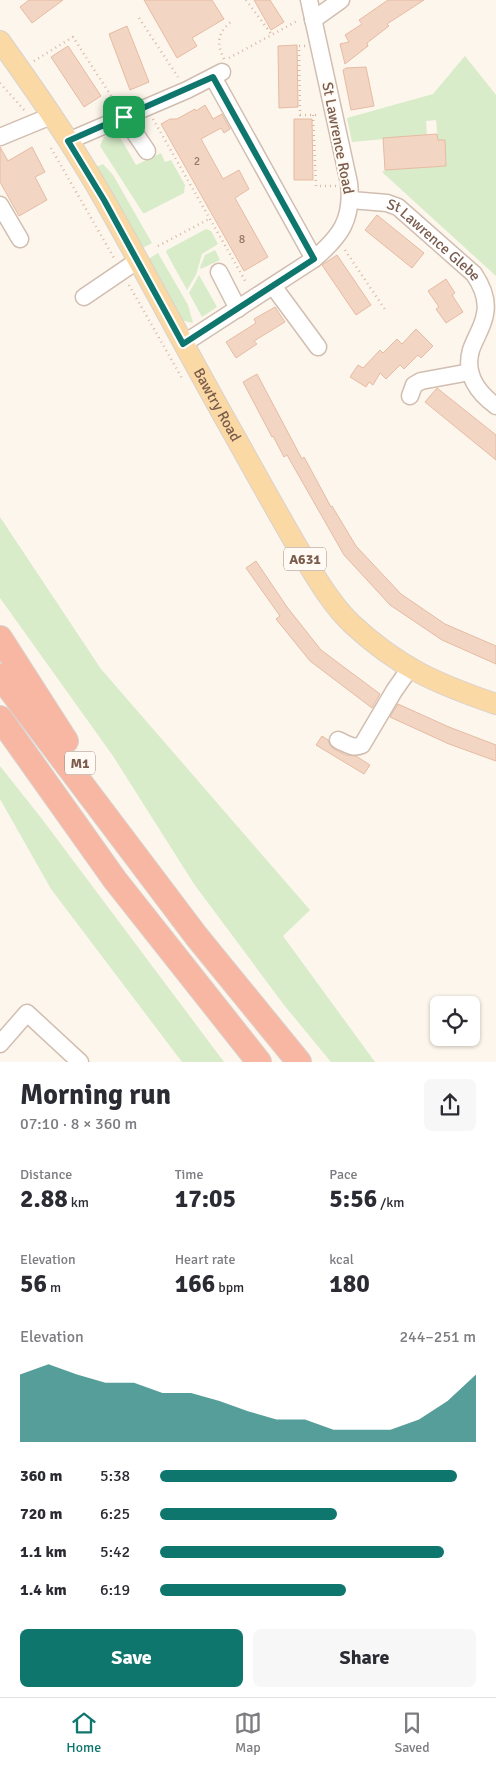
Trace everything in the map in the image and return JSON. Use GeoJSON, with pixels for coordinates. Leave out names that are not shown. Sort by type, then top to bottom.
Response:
{"type":"FeatureCollection","features":[{"type":"Feature","properties":{"kind":"highway","name":"M1"},"geometry":{"type":"LineString","coordinates":[[0,638],[161,887]]}},
{"type":"Feature","properties":{"kind":"highway","name":"M1"},"geometry":{"type":"LineString","coordinates":[[0,676],[197,937],[299,1062]]}},
{"type":"Feature","properties":{"kind":"highway","name":"M1"},"geometry":{"type":"LineString","coordinates":[[0,718],[115,880],[259,1062]]}},
{"type":"Feature","properties":{"kind":"highway"},"geometry":{"type":"LineString","coordinates":[[0,742],[98,856]]}},
{"type":"Feature","properties":{"kind":"main road","name":"Bawtry Road"},"geometry":{"type":"LineString","coordinates":[[0,41],[20,70],[43,119],[59,143],[104,200],[129,266],[183,344],[282,521],[329,597],[350,622],[398,661],[427,678],[496,704]]}},
{"type":"Feature","properties":{"kind":"street"},"geometry":{"type":"LineString","coordinates":[[311,11],[341,0]]}},
{"type":"Feature","properties":{"kind":"street","name":"St Lawrence Road"},"geometry":{"type":"LineString","coordinates":[[183,344],[314,259],[331,245],[341,232],[347,218],[350,193],[311,11]]}},
{"type":"Feature","properties":{"kind":"street"},"geometry":{"type":"LineString","coordinates":[[59,143],[187,90],[220,70],[314,259]]}},
{"type":"Feature","properties":{"kind":"street"},"geometry":{"type":"LineString","coordinates":[[124,117],[147,151]]}},
{"type":"Feature","properties":{"kind":"street"},"geometry":{"type":"LineString","coordinates":[[0,137],[43,119]]}},
{"type":"Feature","properties":{"kind":"street","name":"St Lawrence Glebe"},"geometry":{"type":"LineString","coordinates":[[350,193],[398,207],[474,274],[480,283],[486,303],[485,315],[471,351],[469,361],[470,372]]}},
{"type":"Feature","properties":{"kind":"street"},"geometry":{"type":"LineString","coordinates":[[0,204],[20,239]]}},
{"type":"Feature","properties":{"kind":"street"},"geometry":{"type":"LineString","coordinates":[[84,297],[129,266]]}},
{"type":"Feature","properties":{"kind":"street"},"geometry":{"type":"LineString","coordinates":[[219,272],[238,308]]}},
{"type":"Feature","properties":{"kind":"street"},"geometry":{"type":"LineString","coordinates":[[273,286],[318,347]]}},
{"type":"Feature","properties":{"kind":"street"},"geometry":{"type":"LineString","coordinates":[[410,396],[414,385],[421,381],[470,372],[484,398],[496,406]]}},
{"type":"Feature","properties":{"kind":"street"},"geometry":{"type":"LineString","coordinates":[[338,740],[351,746],[362,745],[410,668]]}},
{"type":"Feature","properties":{"kind":"street"},"geometry":{"type":"LineString","coordinates":[[0,1044],[26,1013],[80,1062]]}},
{"type":"Feature","properties":{"kind":"path"},"geometry":{"type":"LineString","coordinates":[[246,0],[272,35]]}},
{"type":"Feature","properties":{"kind":"path"},"geometry":{"type":"LineString","coordinates":[[220,70],[311,11]]}},
{"type":"Feature","properties":{"kind":"path"},"geometry":{"type":"LineString","coordinates":[[139,18],[187,90]]}},
{"type":"Feature","properties":{"kind":"path"},"geometry":{"type":"LineString","coordinates":[[220,70],[220,34],[224,27],[234,20]]}},
{"type":"Feature","properties":{"kind":"path"},"geometry":{"type":"LineString","coordinates":[[20,70],[73,37],[124,117]]}},
{"type":"Feature","properties":{"kind":"path"},"geometry":{"type":"LineString","coordinates":[[319,46],[299,46],[300,116],[334,115]]}},
{"type":"Feature","properties":{"kind":"path"},"geometry":{"type":"LineString","coordinates":[[0,83],[43,119]]}},
{"type":"Feature","properties":{"kind":"path"},"geometry":{"type":"LineString","coordinates":[[146,108],[254,298]]}},
{"type":"Feature","properties":{"kind":"path"},"geometry":{"type":"LineString","coordinates":[[314,115],[316,186],[350,193]]}},
{"type":"Feature","properties":{"kind":"path"},"geometry":{"type":"LineString","coordinates":[[59,143],[129,266],[185,384]]}},
{"type":"Feature","properties":{"kind":"path"},"geometry":{"type":"LineString","coordinates":[[158,246],[209,219]]}},
{"type":"Feature","properties":{"kind":"path"},"geometry":{"type":"LineString","coordinates":[[336,238],[386,311]]}},
{"type":"Feature","properties":{"kind":"green space"},"geometry":{"type":"Polygon","coordinates":[[[465,56],[496,95],[496,276],[382,172],[385,170],[446,166],[445,140],[438,140],[436,120],[426,121],[427,135],[352,142],[347,118],[433,94],[465,56]]]}},
{"type":"Feature","properties":{"kind":"green space"},"geometry":{"type":"Polygon","coordinates":[[[117,132],[136,165],[161,153],[165,162],[171,160],[185,185],[184,193],[143,213],[100,146],[104,137],[117,132]]]}},
{"type":"Feature","properties":{"kind":"green space"},"geometry":{"type":"Polygon","coordinates":[[[103,164],[113,175],[152,243],[139,250],[94,168],[103,164]]]}},
{"type":"Feature","properties":{"kind":"green space"},"geometry":{"type":"Polygon","coordinates":[[[206,229],[211,231],[218,244],[202,254],[196,275],[187,290],[166,252],[206,229]]]}},
{"type":"Feature","properties":{"kind":"green space"},"geometry":{"type":"Polygon","coordinates":[[[215,250],[220,260],[201,269],[200,267],[205,255],[215,250]]]}},
{"type":"Feature","properties":{"kind":"green space"},"geometry":{"type":"Polygon","coordinates":[[[158,253],[188,305],[193,323],[181,320],[145,261],[158,253]]]}},
{"type":"Feature","properties":{"kind":"green space"},"geometry":{"type":"Polygon","coordinates":[[[199,275],[217,307],[202,317],[189,293],[199,275]]]}},
{"type":"Feature","properties":{"kind":"green space"},"geometry":{"type":"Polygon","coordinates":[[[0,517],[101,669],[310,910],[283,936],[375,1062],[331,1062],[284,1005],[194,884],[113,756],[0,598],[0,517]]]}},
{"type":"Feature","properties":{"kind":"green space"},"geometry":{"type":"Polygon","coordinates":[[[0,766],[42,819],[224,1062],[182,1062],[51,889],[0,799],[0,766]]]}},
{"type":"Feature","properties":{"kind":"building"},"geometry":{"type":"Polygon","coordinates":[[[29,0],[63,0],[32,23],[20,7],[29,0]]]}},
{"type":"Feature","properties":{"kind":"building"},"geometry":{"type":"Polygon","coordinates":[[[144,0],[212,0],[224,19],[192,38],[197,46],[177,58],[144,0]]]}},
{"type":"Feature","properties":{"kind":"building"},"geometry":{"type":"Polygon","coordinates":[[[254,0],[270,0],[284,22],[271,30],[254,0]]]}},
{"type":"Feature","properties":{"kind":"building"},"geometry":{"type":"Polygon","coordinates":[[[388,0],[424,0],[387,24],[389,26],[367,43],[368,46],[345,64],[340,44],[349,42],[345,35],[362,24],[359,20],[388,0]]]}},
{"type":"Feature","properties":{"kind":"building"},"geometry":{"type":"Polygon","coordinates":[[[127,26],[149,82],[130,90],[109,34],[127,26]]]}},
{"type":"Feature","properties":{"kind":"building"},"geometry":{"type":"Polygon","coordinates":[[[297,45],[298,107],[279,108],[278,46],[297,45]]]}},
{"type":"Feature","properties":{"kind":"building"},"geometry":{"type":"Polygon","coordinates":[[[68,46],[101,96],[84,107],[51,57],[68,46]]]}},
{"type":"Feature","properties":{"kind":"building"},"geometry":{"type":"Polygon","coordinates":[[[366,67],[374,106],[351,110],[343,70],[346,68],[366,67]]]}},
{"type":"Feature","properties":{"kind":"building"},"geometry":{"type":"Polygon","coordinates":[[[205,105],[213,119],[222,114],[230,129],[224,133],[221,128],[201,139],[223,179],[239,170],[249,189],[235,198],[268,257],[244,271],[161,124],[170,119],[177,119],[195,109],[196,111],[205,105]]]}},
{"type":"Feature","properties":{"kind":"building"},"geometry":{"type":"Polygon","coordinates":[[[294,119],[312,119],[313,180],[294,180],[294,119]]]}},
{"type":"Feature","properties":{"kind":"building"},"geometry":{"type":"Polygon","coordinates":[[[437,134],[438,140],[445,140],[446,166],[385,170],[383,138],[437,134]]]}},
{"type":"Feature","properties":{"kind":"building"},"geometry":{"type":"Polygon","coordinates":[[[0,147],[8,161],[32,147],[45,172],[35,177],[47,200],[19,216],[0,182],[0,147]]]}},
{"type":"Feature","properties":{"kind":"building"},"geometry":{"type":"Polygon","coordinates":[[[377,215],[424,253],[412,268],[365,230],[377,215]]]}},
{"type":"Feature","properties":{"kind":"building"},"geometry":{"type":"Polygon","coordinates":[[[337,255],[371,305],[356,315],[322,265],[337,255]]]}},
{"type":"Feature","properties":{"kind":"building"},"geometry":{"type":"Polygon","coordinates":[[[446,279],[455,293],[452,295],[463,312],[446,323],[436,309],[439,307],[428,291],[446,279]]]}},
{"type":"Feature","properties":{"kind":"building"},"geometry":{"type":"Polygon","coordinates":[[[275,307],[285,322],[254,341],[257,344],[236,358],[226,342],[256,323],[254,319],[275,307]]]}},
{"type":"Feature","properties":{"kind":"building"},"geometry":{"type":"Polygon","coordinates":[[[416,329],[433,346],[421,358],[418,355],[404,369],[400,365],[386,379],[380,373],[373,385],[369,382],[366,387],[350,377],[358,365],[363,368],[380,350],[383,353],[397,339],[402,344],[416,329]]]}},
{"type":"Feature","properties":{"kind":"building"},"geometry":{"type":"Polygon","coordinates":[[[257,374],[302,459],[304,457],[331,507],[356,546],[401,594],[445,624],[496,646],[496,664],[442,640],[390,605],[344,555],[287,455],[284,457],[272,437],[243,382],[257,374]]]}},
{"type":"Feature","properties":{"kind":"building"},"geometry":{"type":"Polygon","coordinates":[[[437,388],[496,435],[496,460],[425,402],[437,388]]]}},
{"type":"Feature","properties":{"kind":"building"},"geometry":{"type":"Polygon","coordinates":[[[256,561],[287,607],[321,650],[380,694],[372,708],[310,661],[276,619],[280,616],[246,568],[256,561]]]}},
{"type":"Feature","properties":{"kind":"building"},"geometry":{"type":"Polygon","coordinates":[[[398,704],[449,727],[496,745],[496,761],[449,744],[390,717],[398,704]]]}},
{"type":"Feature","properties":{"kind":"building"},"geometry":{"type":"Polygon","coordinates":[[[322,736],[328,740],[334,749],[346,755],[356,756],[370,765],[364,774],[316,745],[322,736]]]}},
{"type":"Feature","properties":{"kind":"route"},"geometry":{"type":"LineString","coordinates":[[213,77],[314,259],[183,344],[104,200],[68,141],[124,117],[213,77]]}}]}
